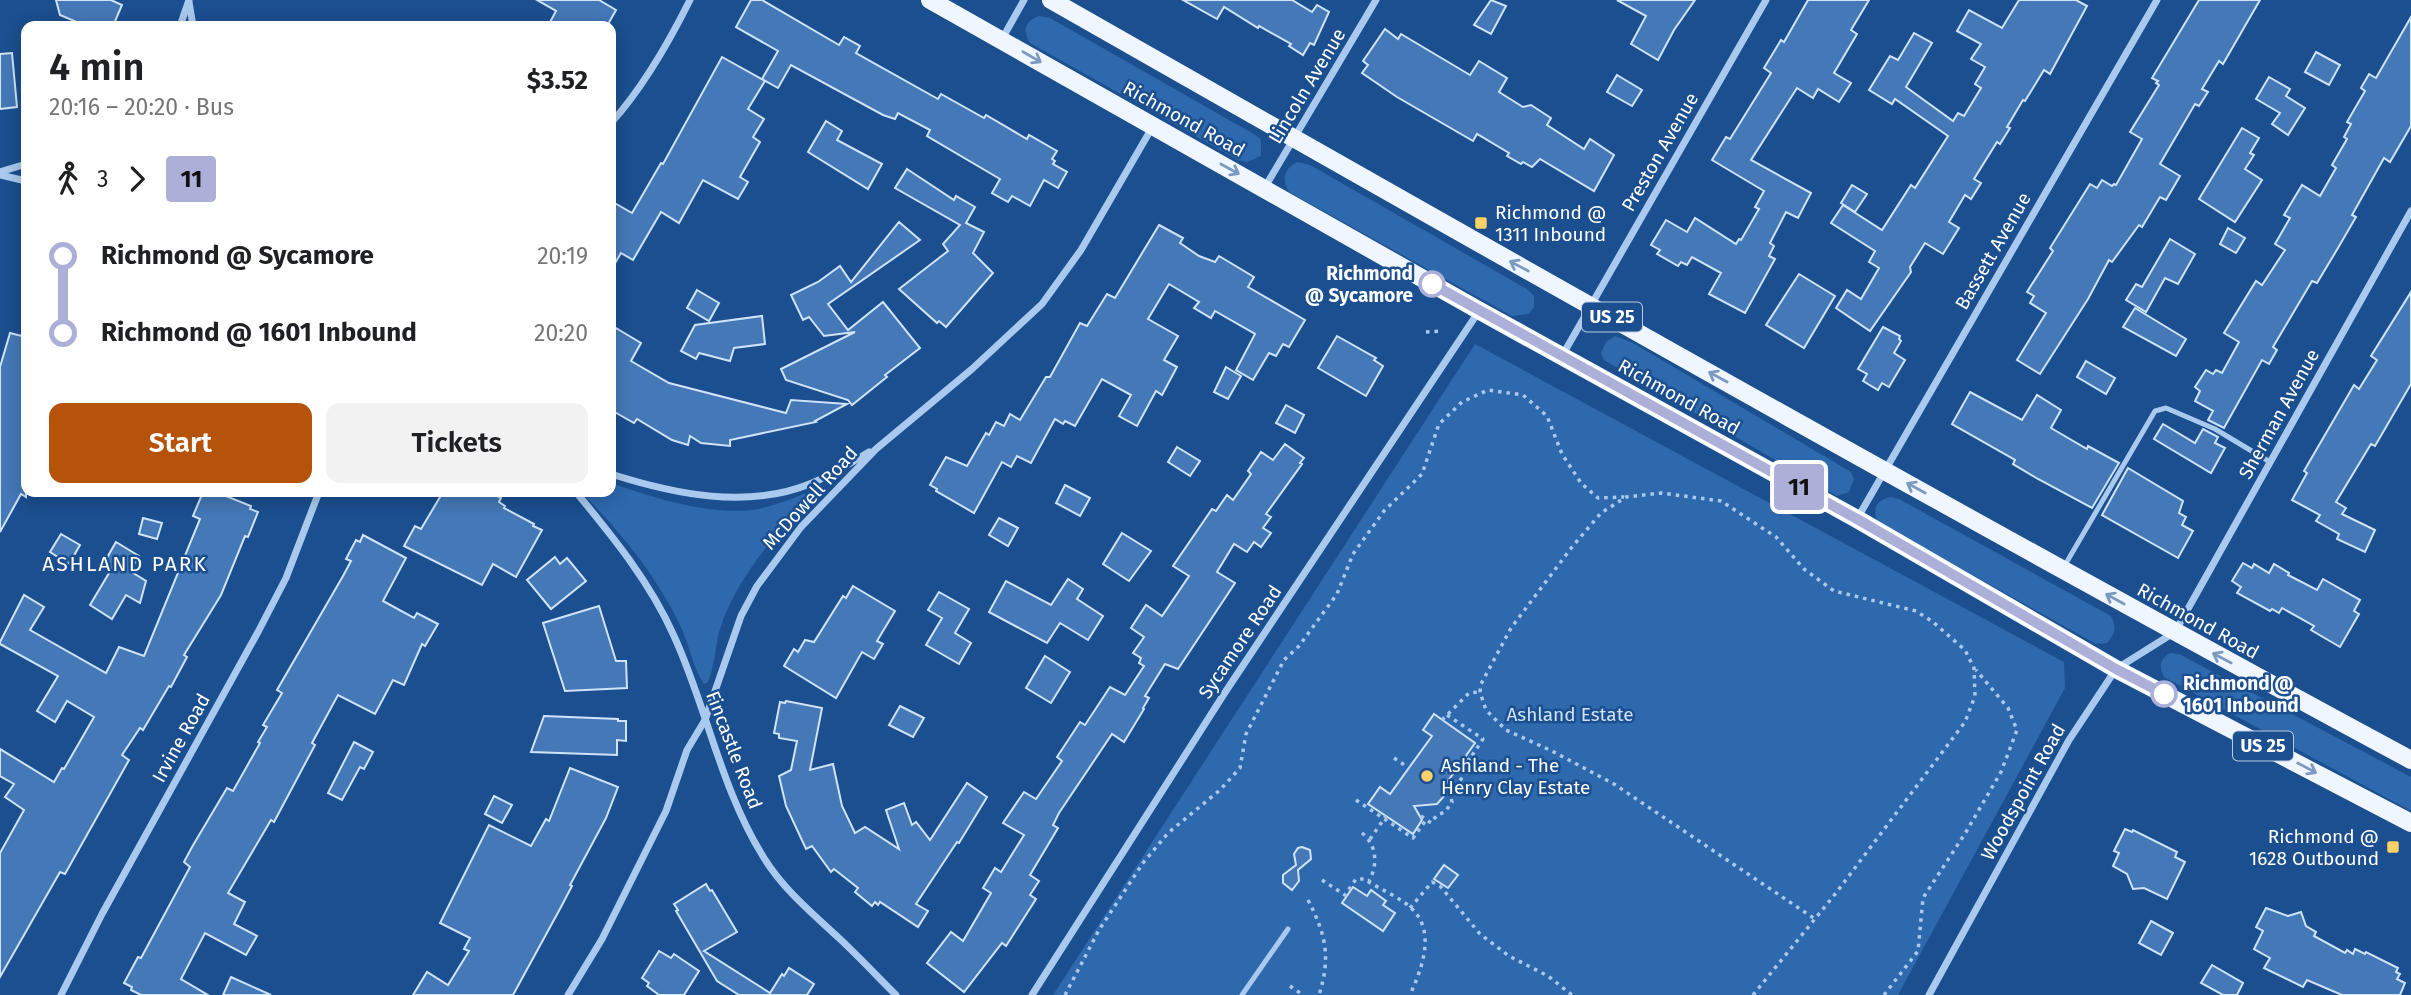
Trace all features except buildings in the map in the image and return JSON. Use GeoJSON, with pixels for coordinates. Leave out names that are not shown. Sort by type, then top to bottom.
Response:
{"type":"FeatureCollection","features":[{"type":"Feature","properties":{"kind":"main road","name":"Richmond Road"},"geometry":{"type":"LineString","coordinates":[[930,0],[1479,311],[1857,519],[2116,669],[2411,823]]}},
{"type":"Feature","properties":{"kind":"main road","name":"Richmond Road"},"geometry":{"type":"LineString","coordinates":[[1051,0],[2062,570],[2411,760]]}},
{"type":"Feature","properties":{"kind":"street"},"geometry":{"type":"LineString","coordinates":[[616,118],[651,66],[690,0]]}},
{"type":"Feature","properties":{"kind":"street"},"geometry":{"type":"LineString","coordinates":[[1001,40],[1024,0]]}},
{"type":"Feature","properties":{"kind":"street","name":"Lincoln Avenue"},"geometry":{"type":"LineString","coordinates":[[1265,188],[1376,0]]}},
{"type":"Feature","properties":{"kind":"street","name":"Preston Avenue"},"geometry":{"type":"LineString","coordinates":[[1562,356],[1766,0]]}},
{"type":"Feature","properties":{"kind":"street","name":"Bassett Avenue"},"geometry":{"type":"LineString","coordinates":[[1857,519],[2157,0]]}},
{"type":"Feature","properties":{"kind":"street"},"geometry":{"type":"LineString","coordinates":[[182,21],[189,1]]}},
{"type":"Feature","properties":{"kind":"street"},"geometry":{"type":"LineString","coordinates":[[189,1],[192,21]]}},
{"type":"Feature","properties":{"kind":"street","name":"McDowell Road"},"geometry":{"type":"LineString","coordinates":[[568,995],[602,939],[666,811],[687,750],[705,720],[741,616],[757,586],[801,527],[876,449],[972,369],[1042,304],[1081,250],[1153,126]]}},
{"type":"Feature","properties":{"kind":"street"},"geometry":{"type":"LineString","coordinates":[[0,174],[21,166]]}},
{"type":"Feature","properties":{"kind":"street"},"geometry":{"type":"LineString","coordinates":[[0,174],[21,180]]}},
{"type":"Feature","properties":{"kind":"street","name":"Sherman Avenue"},"geometry":{"type":"LineString","coordinates":[[2175,632],[2411,211]]}},
{"type":"Feature","properties":{"kind":"street","name":"Sycamore Road"},"geometry":{"type":"LineString","coordinates":[[1032,995],[1224,694],[1479,311]]}},
{"type":"Feature","properties":{"kind":"street"},"geometry":{"type":"LineString","coordinates":[[616,475],[697,495],[778,494],[812,483],[876,449]]}},
{"type":"Feature","properties":{"kind":"street","name":"Irvine Road"},"geometry":{"type":"LineString","coordinates":[[61,995],[102,914],[286,578],[317,497]]}},
{"type":"Feature","properties":{"kind":"street","name":"Fincastle Road"},"geometry":{"type":"LineString","coordinates":[[580,497],[619,545],[659,605],[675,638],[733,796],[764,858],[808,912],[839,938],[896,995]]}},
{"type":"Feature","properties":{"kind":"street","name":"Woodspoint Road"},"geometry":{"type":"LineString","coordinates":[[1929,995],[2069,740],[2116,669],[2175,632]]}},
{"type":"Feature","properties":{"kind":"lane"},"geometry":{"type":"LineString","coordinates":[[2062,570],[2155,411],[2166,408],[2215,429],[2270,462]]}},
{"type":"Feature","properties":{"kind":"lane"},"geometry":{"type":"LineString","coordinates":[[1242,995],[1288,929]]}},
{"type":"Feature","properties":{"kind":"path"},"geometry":{"type":"LineString","coordinates":[[1426,332],[1440,331]]}},
{"type":"Feature","properties":{"kind":"path"},"geometry":{"type":"LineString","coordinates":[[1065,995],[1099,930],[1143,863],[1168,833],[1220,790],[1240,768],[1246,734],[1284,660],[1299,646],[1337,594],[1353,554],[1384,511],[1422,474],[1439,424],[1462,402],[1488,390],[1523,395],[1547,416],[1562,454],[1581,483],[1598,498],[1661,493],[1721,501],[1776,537],[1804,569],[1834,591],[1916,611],[1965,650],[1974,668],[2008,708],[2017,730],[2001,772],[1923,898],[1918,951],[1884,995]]}},
{"type":"Feature","properties":{"kind":"path"},"geometry":{"type":"LineString","coordinates":[[1626,497],[1601,513],[1511,628],[1486,672],[1480,692],[1486,710],[1506,730],[1614,784],[1815,919]]}},
{"type":"Feature","properties":{"kind":"path"},"geometry":{"type":"LineString","coordinates":[[1753,995],[1815,919],[1965,722],[1976,695],[1974,668]]}},
{"type":"Feature","properties":{"kind":"path"},"geometry":{"type":"LineString","coordinates":[[1442,720],[1469,693],[1480,692]]}},
{"type":"Feature","properties":{"kind":"path"},"geometry":{"type":"LineString","coordinates":[[1421,816],[1431,823],[1437,814],[1445,812],[1452,802],[1450,794],[1473,763],[1467,759],[1483,739],[1447,715]]}},
{"type":"Feature","properties":{"kind":"path"},"geometry":{"type":"LineString","coordinates":[[1394,758],[1409,768]]}},
{"type":"Feature","properties":{"kind":"path"},"geometry":{"type":"LineString","coordinates":[[1356,800],[1413,838],[1426,820]]}},
{"type":"Feature","properties":{"kind":"path"},"geometry":{"type":"LineString","coordinates":[[1370,839],[1385,818]]}},
{"type":"Feature","properties":{"kind":"path"},"geometry":{"type":"LineString","coordinates":[[1362,833],[1370,839],[1375,856],[1375,870],[1369,881]]}},
{"type":"Feature","properties":{"kind":"path"},"geometry":{"type":"LineString","coordinates":[[1322,880],[1345,895],[1356,879],[1364,879],[1416,913],[1426,937],[1421,969],[1410,995]]}},
{"type":"Feature","properties":{"kind":"path"},"geometry":{"type":"LineString","coordinates":[[1410,908],[1432,882],[1440,886],[1480,934],[1508,956],[1548,976],[1572,995]]}},
{"type":"Feature","properties":{"kind":"path"},"geometry":{"type":"LineString","coordinates":[[1308,900],[1326,942],[1324,979],[1319,995]]}},
{"type":"Feature","properties":{"kind":"path"},"geometry":{"type":"LineString","coordinates":[[1290,986],[1303,995]]}},
{"type":"Feature","properties":{"kind":"green space"},"geometry":{"type":"Polygon","coordinates":[[[1039,16],[1050,18],[1252,133],[1261,139],[1261,156],[1247,162],[1238,160],[1030,43],[1026,26],[1039,16]]]}},
{"type":"Feature","properties":{"kind":"green space"},"geometry":{"type":"Polygon","coordinates":[[[1297,162],[1310,165],[1527,289],[1534,296],[1534,307],[1529,314],[1512,316],[1289,192],[1285,175],[1297,162]]]}},
{"type":"Feature","properties":{"kind":"green space"},"geometry":{"type":"Polygon","coordinates":[[[1615,336],[1633,343],[1851,472],[1854,479],[1849,492],[1837,496],[1604,360],[1601,353],[1606,342],[1615,336]]]}},
{"type":"Feature","properties":{"kind":"green space","name":"Ashland Estate"},"geometry":{"type":"Polygon","coordinates":[[[1475,344],[2064,662],[2065,688],[1898,995],[1053,995],[1475,344]]]}},
{"type":"Feature","properties":{"kind":"green space"},"geometry":{"type":"Polygon","coordinates":[[[616,485],[689,506],[738,511],[768,507],[816,489],[816,493],[760,555],[737,591],[720,629],[710,676],[704,684],[670,605],[648,570],[586,497],[616,497],[616,485]]]}},
{"type":"Feature","properties":{"kind":"green space"},"geometry":{"type":"Polygon","coordinates":[[[1891,497],[2111,616],[2114,624],[2112,636],[2107,643],[2096,644],[1877,521],[1877,505],[1891,497]]]}},
{"type":"Feature","properties":{"kind":"green space"},"geometry":{"type":"Polygon","coordinates":[[[2170,653],[2179,654],[2411,777],[2411,811],[2164,677],[2161,664],[2170,653]]]}},
{"type":"Feature","properties":{"kind":"bus line","name":"11"},"geometry":{"type":"LineString","coordinates":[[1432,284],[1857,519],[2164,694]]}},
{"type":"Feature","properties":{"kind":"place","name":"Richmond @ 1311 Inbound"},"geometry":{"type":"Point","coordinates":[1481,223]}},
{"type":"Feature","properties":{"kind":"place","name":"Richmond @ Sycamore"},"geometry":{"type":"Point","coordinates":[1432,284]}},
{"type":"Feature","properties":{"kind":"place","name":"Richmond @ 1601 Inbound"},"geometry":{"type":"Point","coordinates":[2164,694]}},
{"type":"Feature","properties":{"kind":"place","name":"Ashland - The Henry Clay Estate"},"geometry":{"type":"Point","coordinates":[1427,776]}},
{"type":"Feature","properties":{"kind":"place","name":"Richmond @ 1628 Outbound"},"geometry":{"type":"Point","coordinates":[2393,847]}},
{"type":"Feature","properties":{"kind":"district","name":"ASHLAND PARK"},"geometry":{"type":"Point","coordinates":[125,564]}}]}
